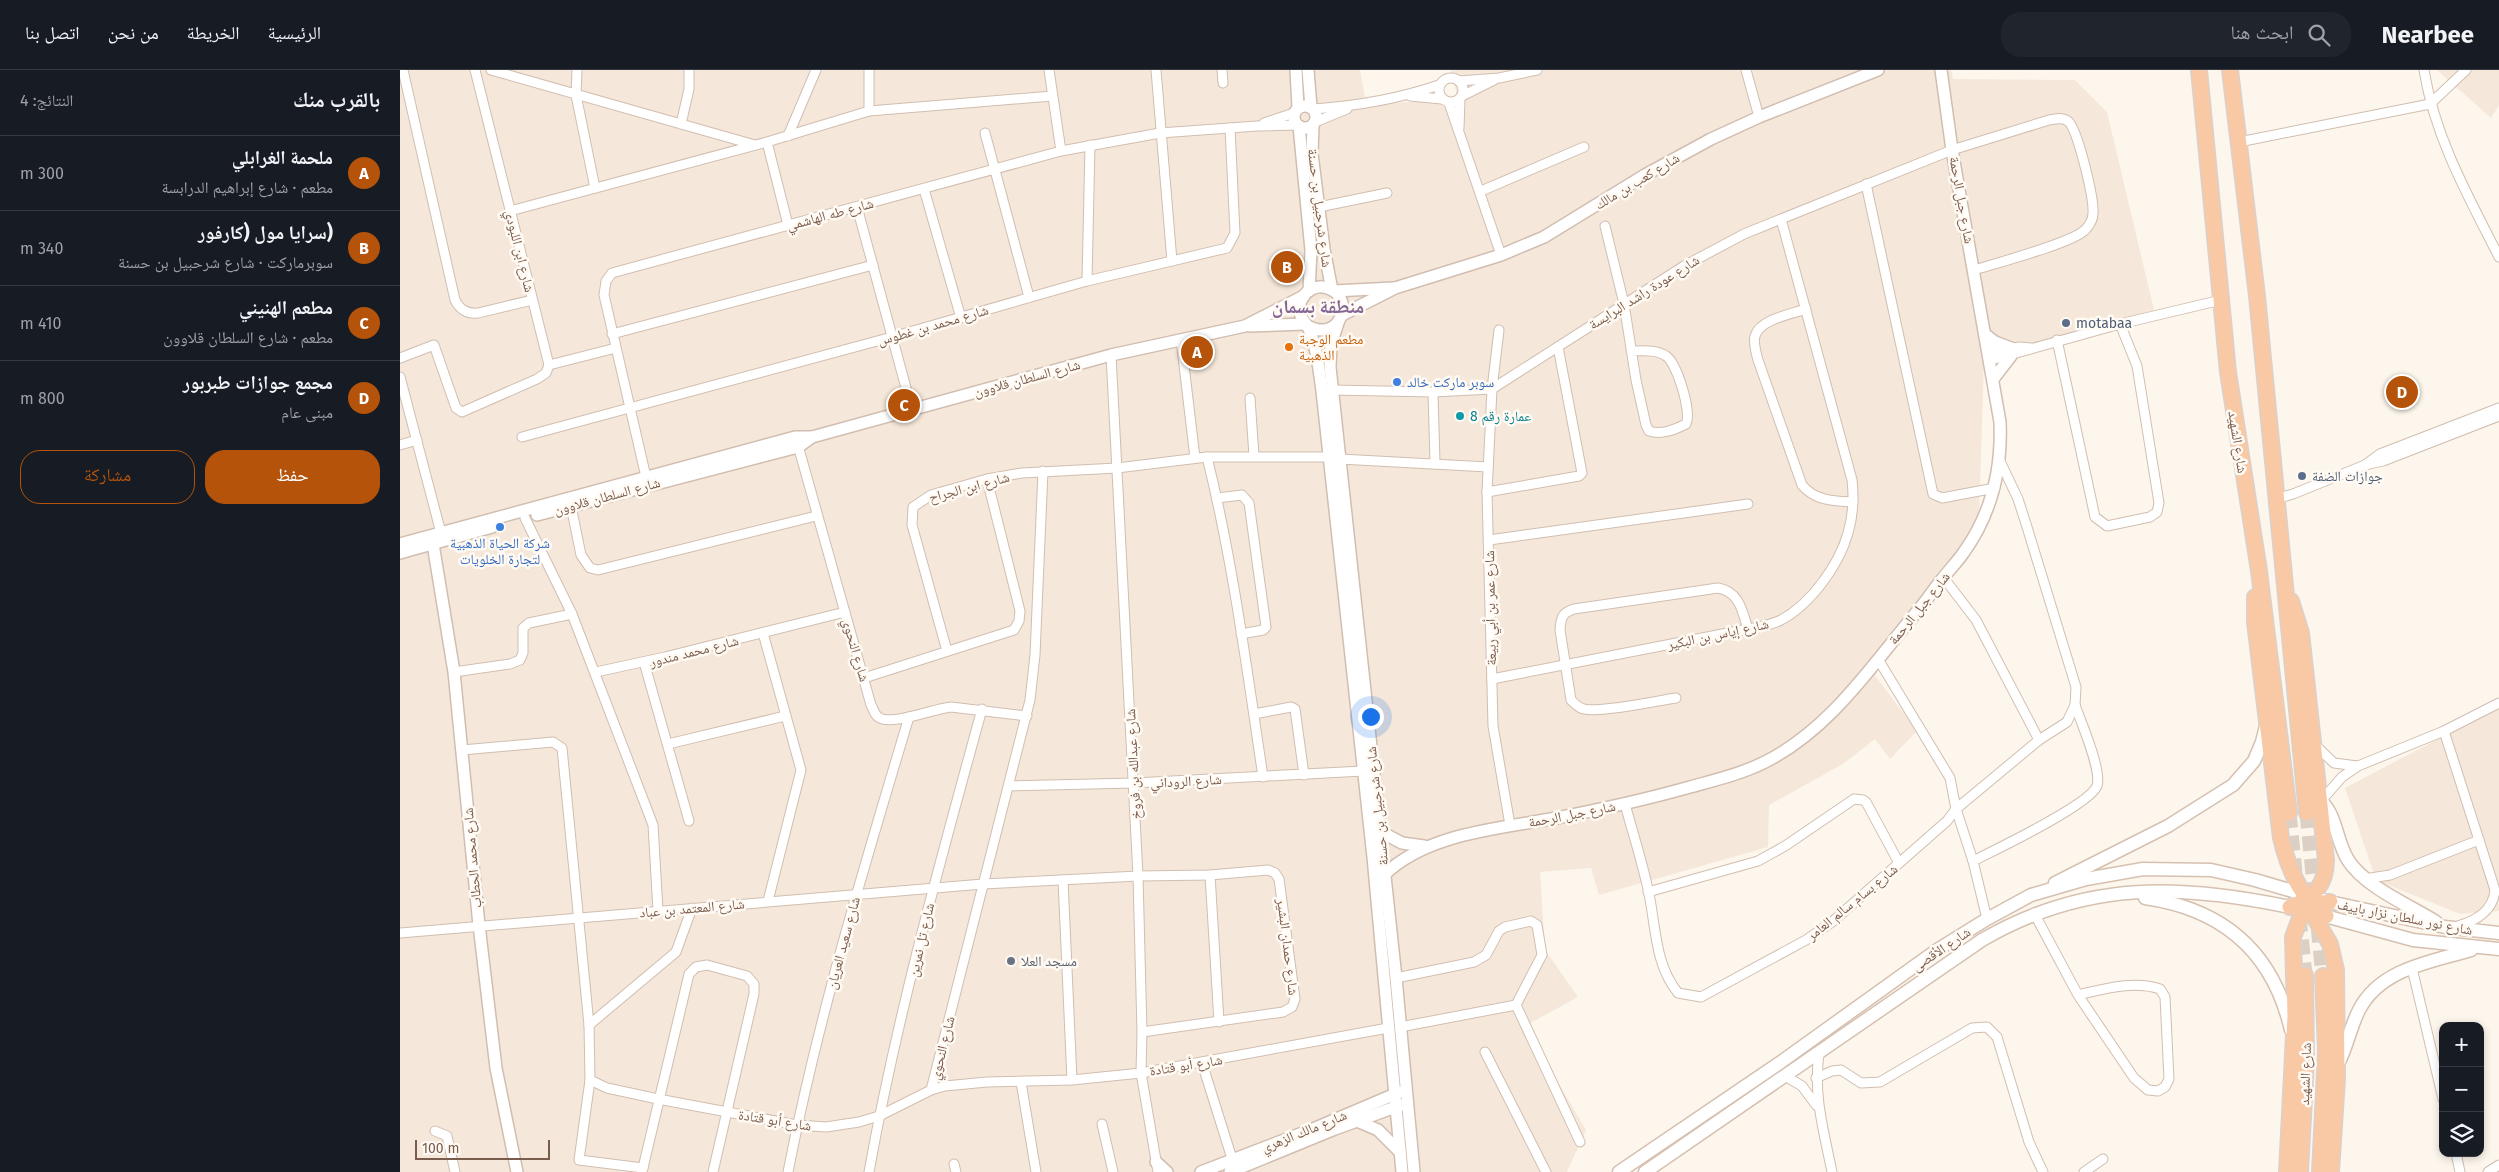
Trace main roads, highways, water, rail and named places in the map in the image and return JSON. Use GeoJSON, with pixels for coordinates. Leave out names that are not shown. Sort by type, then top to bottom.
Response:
{"type":"FeatureCollection","features":[{"type":"Feature","properties":{"kind":"highway","name":"شارع الشهيد"},"geometry":{"type":"LineString","coordinates":[[2199,70],[2232,400],[2259,571],[2289,813]]}},
{"type":"Feature","properties":{"kind":"highway"},"geometry":{"type":"LineString","coordinates":[[2230,70],[2257,296],[2307,813]]}},
{"type":"Feature","properties":{"kind":"highway"},"geometry":{"type":"LineString","coordinates":[[2259,571],[2254,616],[2280,838],[2291,870],[2330,944],[2336,970],[2338,1064],[2331,1172]]}},
{"type":"Feature","properties":{"kind":"highway"},"geometry":{"type":"LineString","coordinates":[[2285,591],[2294,607],[2301,633],[2321,801],[2326,866],[2322,884],[2308,904],[2293,937],[2293,1038],[2287,1172]]}},
{"type":"Feature","properties":{"kind":"highway","name":"شارع الشهيد"},"geometry":{"type":"LineString","coordinates":[[2300,1172],[2306,1061],[2305,975]]}},
{"type":"Feature","properties":{"kind":"highway","name":"شارع الشهيد"},"geometry":{"type":"LineString","coordinates":[[2320,1172],[2326,1050],[2323,976]]}},
{"type":"Feature","properties":{"kind":"main road"},"geometry":{"type":"LineString","coordinates":[[2040,891],[2079,869],[2168,826],[2233,785],[2254,761],[2262,742],[2266,721]]}},
{"type":"Feature","properties":{"kind":"main road"},"geometry":{"type":"LineString","coordinates":[[2321,801],[2332,816],[2340,844],[2348,860],[2364,878],[2448,928]]}},
{"type":"Feature","properties":{"kind":"main road","name":"شارع الأقصى"},"geometry":{"type":"LineString","coordinates":[[1619,1172],[1781,1062],[1937,950],[1987,919],[2040,891],[2121,872],[2166,868],[2196,869],[2233,874],[2308,904]]}},
{"type":"Feature","properties":{"kind":"main road","name":"شارع الأقصى"},"geometry":{"type":"LineString","coordinates":[[1645,1172],[1982,940],[2034,913],[2064,903],[2120,894],[2191,891],[2308,904]]}},
{"type":"Feature","properties":{"kind":"main road"},"geometry":{"type":"LineString","coordinates":[[2120,894],[2164,900],[2202,912],[2243,940],[2264,964],[2278,990],[2293,1038]]}},
{"type":"Feature","properties":{"kind":"main road","name":"شارع نور سلطان نزار باييف"},"geometry":{"type":"LineString","coordinates":[[2308,904],[2448,928],[2499,933]]}},
{"type":"Feature","properties":{"kind":"main road","name":"شارع نور سلطان نزار باييف"},"geometry":{"type":"LineString","coordinates":[[2308,904],[2414,940],[2499,949]]}},
{"type":"Feature","properties":{"kind":"main road"},"geometry":{"type":"LineString","coordinates":[[2338,1064],[2365,1001],[2390,977],[2412,968],[2478,948]]}},
{"type":"Feature","properties":{"kind":"tunnel"},"geometry":{"type":"LineString","coordinates":[[2289,813],[2295,872]]}},
{"type":"Feature","properties":{"kind":"tunnel"},"geometry":{"type":"LineString","coordinates":[[2307,813],[2323,976]]}},
{"type":"Feature","properties":{"kind":"tunnel"},"geometry":{"type":"LineString","coordinates":[[2299,917],[2305,975]]}},
{"type":"Feature","properties":{"kind":"place","name":"(سرايا مول (كارفور"},"geometry":{"type":"Point","coordinates":[1287,267]}},
{"type":"Feature","properties":{"kind":"place","name":"motabaa"},"geometry":{"type":"Point","coordinates":[2066,323]}},
{"type":"Feature","properties":{"kind":"place","name":"مطعم الوجبة الذهبية"},"geometry":{"type":"Point","coordinates":[1289,347]}},
{"type":"Feature","properties":{"kind":"place","name":"ملحمة الغرابلي"},"geometry":{"type":"Point","coordinates":[1197,352]}},
{"type":"Feature","properties":{"kind":"place","name":"سوبر ماركت خالد"},"geometry":{"type":"Point","coordinates":[1397,382]}},
{"type":"Feature","properties":{"kind":"place","name":"مجمع جوازات طبربور"},"geometry":{"type":"Point","coordinates":[2402,392]}},
{"type":"Feature","properties":{"kind":"place","name":"مطعم الهنيني"},"geometry":{"type":"Point","coordinates":[904,405]}},
{"type":"Feature","properties":{"kind":"place","name":"عمارة رقم 8"},"geometry":{"type":"Point","coordinates":[1460,416]}},
{"type":"Feature","properties":{"kind":"place","name":"جوازات الضفة"},"geometry":{"type":"Point","coordinates":[2302,476]}},
{"type":"Feature","properties":{"kind":"place","name":"شركة الحياة الذهبية لتجارة الخلويات"},"geometry":{"type":"Point","coordinates":[500,527]}},
{"type":"Feature","properties":{"kind":"place","name":"مسجد العلا"},"geometry":{"type":"Point","coordinates":[1011,961]}},
{"type":"Feature","properties":{"kind":"district","name":"منطقة بسمان"},"geometry":{"type":"Point","coordinates":[1318,306]}}]}
